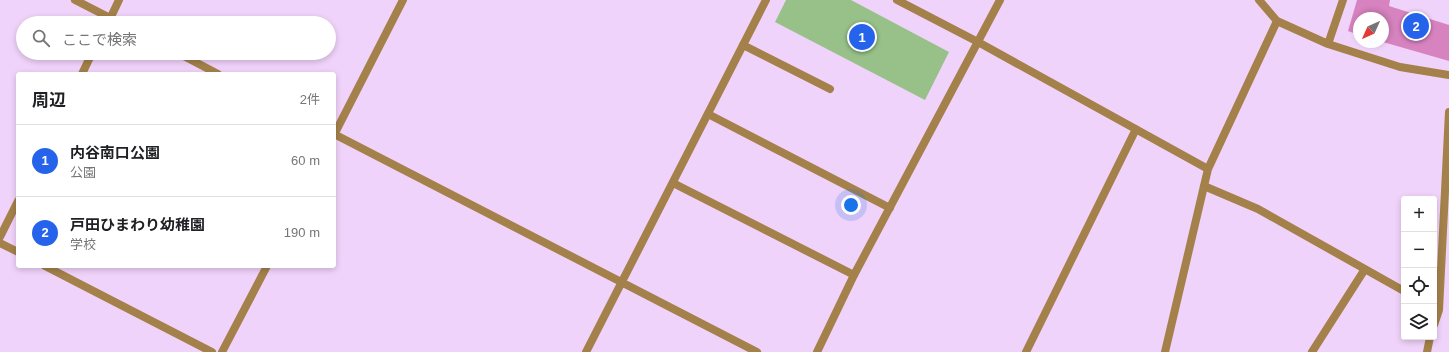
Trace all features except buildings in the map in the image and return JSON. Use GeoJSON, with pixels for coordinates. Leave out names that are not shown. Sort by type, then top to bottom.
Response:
{"type":"FeatureCollection","features":[{"type":"Feature","properties":{"kind":"street"},"geometry":{"type":"LineString","coordinates":[[75,0],[101,16]]}},
{"type":"Feature","properties":{"kind":"street"},"geometry":{"type":"LineString","coordinates":[[111,16],[119,0]]}},
{"type":"Feature","properties":{"kind":"street"},"geometry":{"type":"LineString","coordinates":[[336,130],[403,0]]}},
{"type":"Feature","properties":{"kind":"street"},"geometry":{"type":"LineString","coordinates":[[586,352],[766,0]]}},
{"type":"Feature","properties":{"kind":"street"},"geometry":{"type":"LineString","coordinates":[[897,0],[978,42],[1208,169]]}},
{"type":"Feature","properties":{"kind":"street"},"geometry":{"type":"LineString","coordinates":[[817,352],[854,275],[1000,0]]}},
{"type":"Feature","properties":{"kind":"street"},"geometry":{"type":"LineString","coordinates":[[1259,0],[1276,21],[1328,44],[1400,67],[1449,74]]}},
{"type":"Feature","properties":{"kind":"street"},"geometry":{"type":"LineString","coordinates":[[1328,44],[1343,0]]}},
{"type":"Feature","properties":{"kind":"street"},"geometry":{"type":"LineString","coordinates":[[1165,352],[1208,169],[1276,21]]}},
{"type":"Feature","properties":{"kind":"street"},"geometry":{"type":"LineString","coordinates":[[743,45],[830,90]]}},
{"type":"Feature","properties":{"kind":"street"},"geometry":{"type":"LineString","coordinates":[[83,72],[89,60]]}},
{"type":"Feature","properties":{"kind":"street"},"geometry":{"type":"LineString","coordinates":[[191,60],[214,72]]}},
{"type":"Feature","properties":{"kind":"street"},"geometry":{"type":"LineString","coordinates":[[1437,309],[1449,112]]}},
{"type":"Feature","properties":{"kind":"street"},"geometry":{"type":"LineString","coordinates":[[708,114],[890,208]]}},
{"type":"Feature","properties":{"kind":"street"},"geometry":{"type":"LineString","coordinates":[[1026,352],[1136,129]]}},
{"type":"Feature","properties":{"kind":"street"},"geometry":{"type":"LineString","coordinates":[[336,135],[758,352]]}},
{"type":"Feature","properties":{"kind":"street"},"geometry":{"type":"LineString","coordinates":[[673,183],[854,275]]}},
{"type":"Feature","properties":{"kind":"street"},"geometry":{"type":"LineString","coordinates":[[1204,186],[1258,209],[1401,289]]}},
{"type":"Feature","properties":{"kind":"street"},"geometry":{"type":"LineString","coordinates":[[0,237],[16,205]]}},
{"type":"Feature","properties":{"kind":"street"},"geometry":{"type":"LineString","coordinates":[[0,243],[16,251]]}},
{"type":"Feature","properties":{"kind":"street"},"geometry":{"type":"LineString","coordinates":[[49,268],[212,352]]}},
{"type":"Feature","properties":{"kind":"street"},"geometry":{"type":"LineString","coordinates":[[222,352],[265,268]]}},
{"type":"Feature","properties":{"kind":"street"},"geometry":{"type":"LineString","coordinates":[[1312,352],[1365,269]]}},
{"type":"Feature","properties":{"kind":"street"},"geometry":{"type":"LineString","coordinates":[[1427,352],[1429,340]]}},
{"type":"Feature","properties":{"kind":"green space"},"geometry":{"type":"Polygon","coordinates":[[[786,0],[851,0],[949,52],[925,100],[775,22],[786,0]]]}},
{"type":"Feature","properties":{"kind":"place","name":"戸田ひまわり幼稚園"},"geometry":{"type":"Point","coordinates":[1416,26]}},
{"type":"Feature","properties":{"kind":"place","name":"内谷南口公園"},"geometry":{"type":"Point","coordinates":[862,37]}}]}
